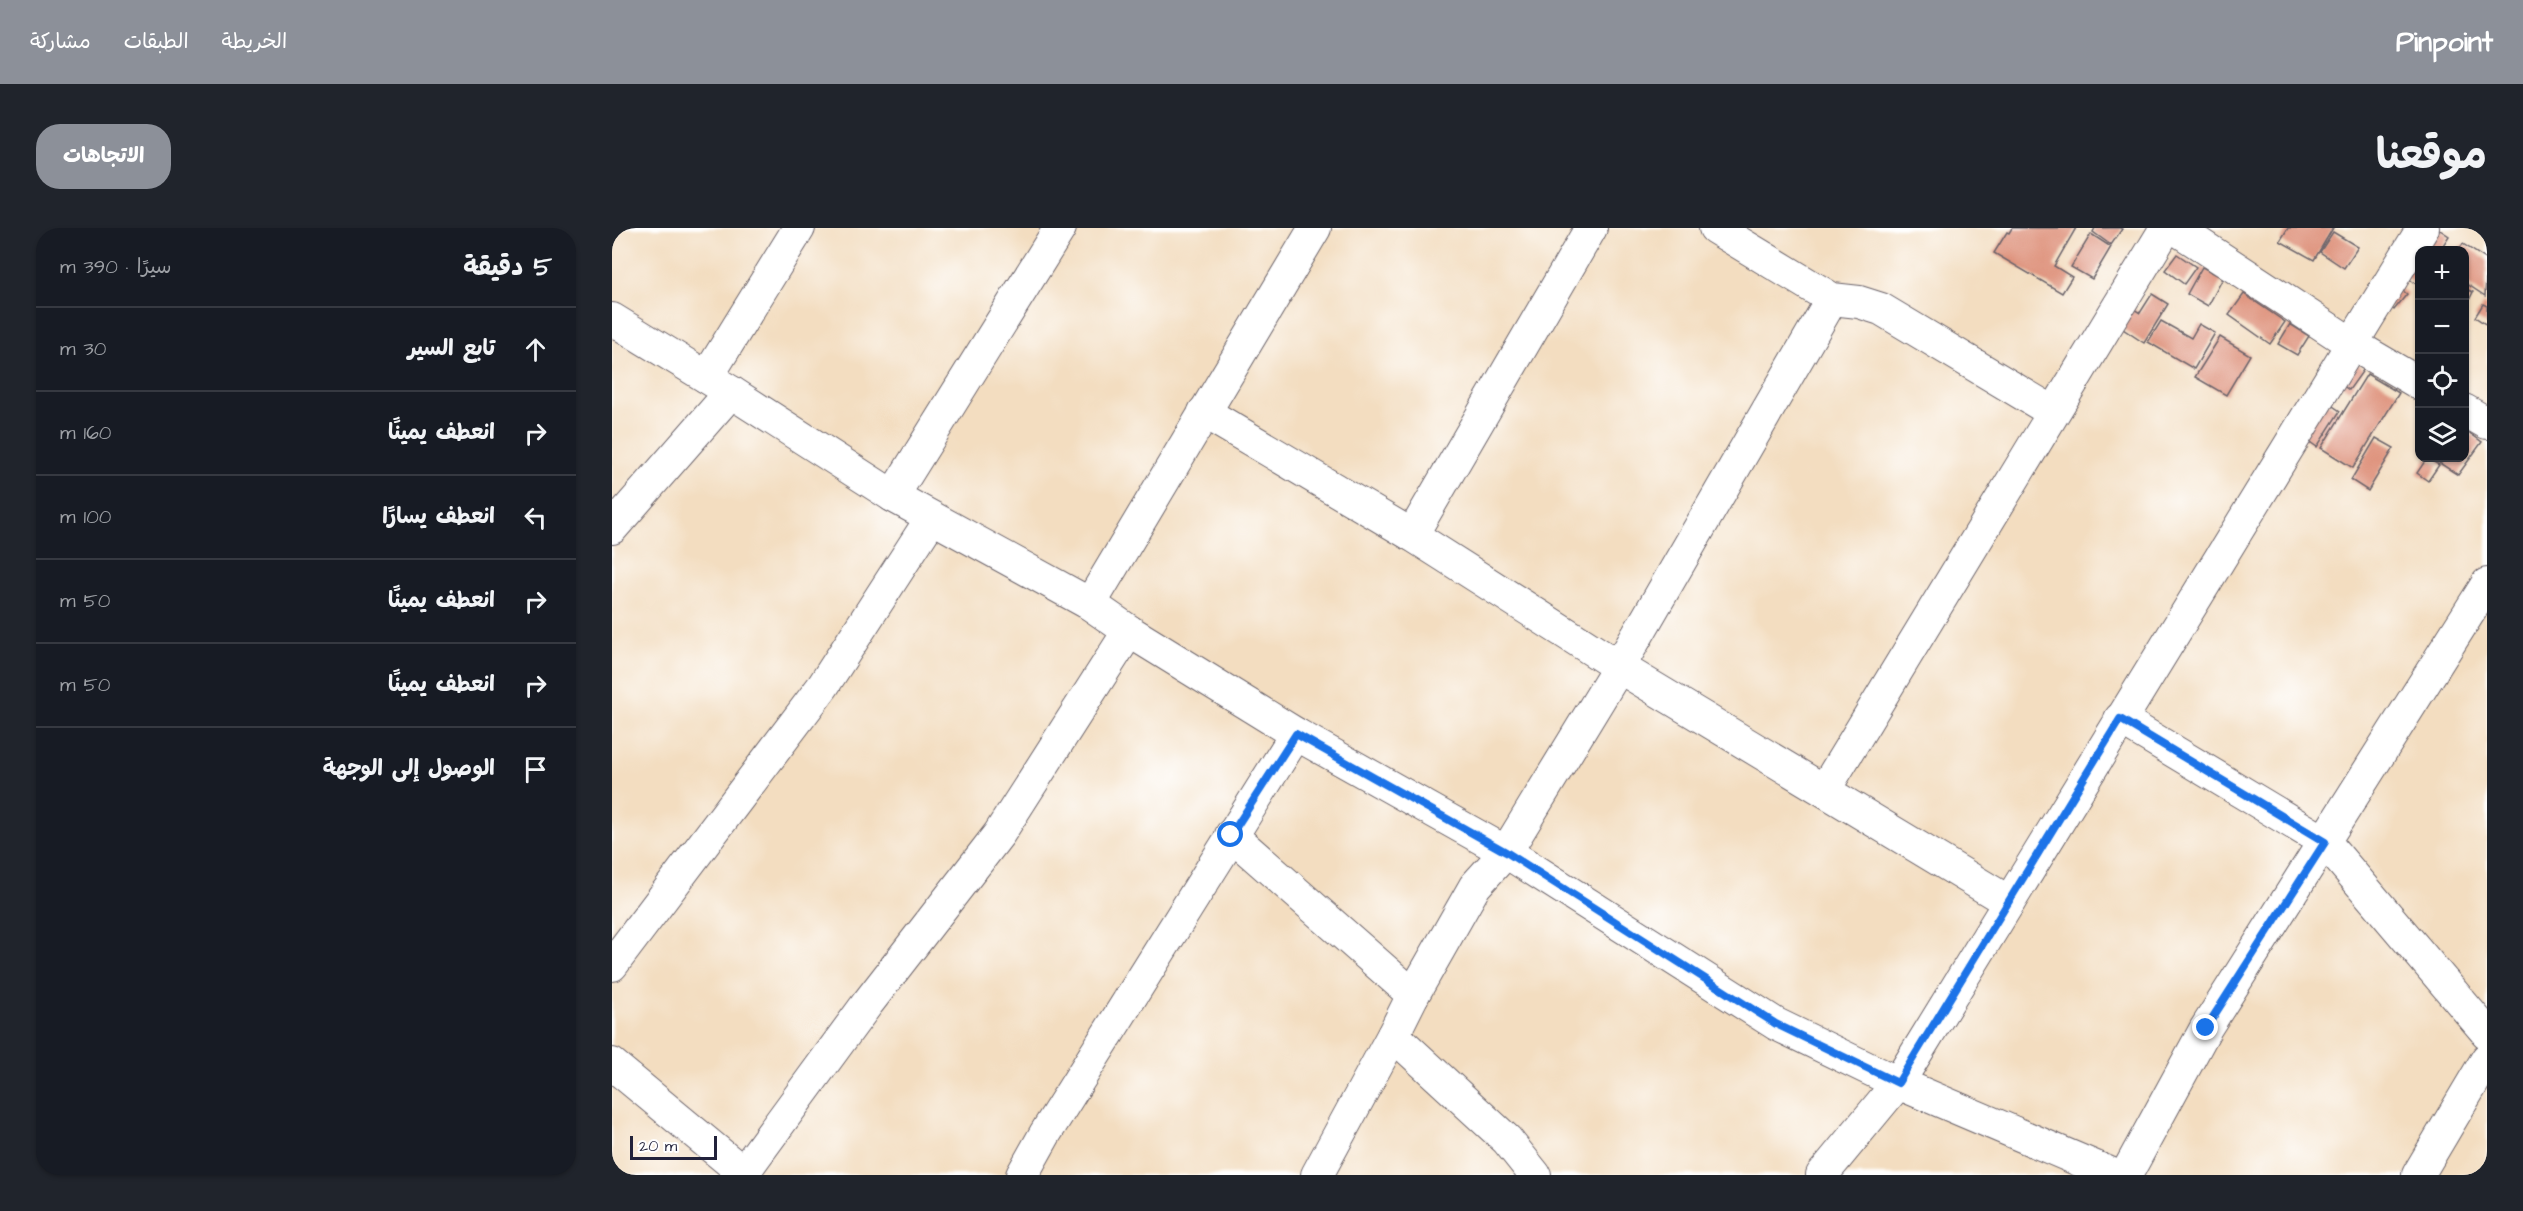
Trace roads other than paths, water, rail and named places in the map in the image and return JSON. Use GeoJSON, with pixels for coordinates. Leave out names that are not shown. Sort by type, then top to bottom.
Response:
{"type":"FeatureCollection","features":[{"type":"Feature","properties":{"kind":"street"},"geometry":{"type":"LineString","coordinates":[[612,528],[719,385],[799,228]]}},
{"type":"Feature","properties":{"kind":"street"},"geometry":{"type":"LineString","coordinates":[[892,496],[1060,228]]}},
{"type":"Feature","properties":{"kind":"street"},"geometry":{"type":"LineString","coordinates":[[1090,604],[1315,228]]}},
{"type":"Feature","properties":{"kind":"street"},"geometry":{"type":"LineString","coordinates":[[1412,535],[1591,228]]}},
{"type":"Feature","properties":{"kind":"street"},"geometry":{"type":"LineString","coordinates":[[1715,228],[1832,299],[1859,302],[1881,309],[2053,412]]}},
{"type":"Feature","properties":{"kind":"street"},"geometry":{"type":"LineString","coordinates":[[1825,789],[2166,228]]}},
{"type":"Feature","properties":{"kind":"street"},"geometry":{"type":"LineString","coordinates":[[2175,228],[2352,344],[2415,381]]}},
{"type":"Feature","properties":{"kind":"street"},"geometry":{"type":"LineString","coordinates":[[1822,1175],[1898,1083],[2423,228]]}},
{"type":"Feature","properties":{"kind":"street"},"geometry":{"type":"LineString","coordinates":[[1317,1175],[1413,995],[1475,886],[1506,852],[1619,667],[1832,299]]}},
{"type":"Feature","properties":{"kind":"street"},"geometry":{"type":"LineString","coordinates":[[612,319],[892,496],[1090,604],[1129,631],[1296,734],[1506,852],[1776,1024],[1898,1083],[2114,1175]]}},
{"type":"Feature","properties":{"kind":"street"},"geometry":{"type":"LineString","coordinates":[[1204,412],[1412,535],[1619,667],[1825,789],[2008,902]]}},
{"type":"Feature","properties":{"kind":"street"},"geometry":{"type":"LineString","coordinates":[[2469,413],[2487,423]]}},
{"type":"Feature","properties":{"kind":"street"},"geometry":{"type":"LineString","coordinates":[[612,965],[823,686],[931,519]]}},
{"type":"Feature","properties":{"kind":"street"},"geometry":{"type":"LineString","coordinates":[[2126,1175],[2206,1028],[2487,584]]}},
{"type":"Feature","properties":{"kind":"street"},"geometry":{"type":"LineString","coordinates":[[612,1064],[744,1174],[867,1004],[999,834],[1129,631]]}},
{"type":"Feature","properties":{"kind":"street"},"geometry":{"type":"LineString","coordinates":[[2120,719],[2325,842],[2487,1033]]}},
{"type":"Feature","properties":{"kind":"street"},"geometry":{"type":"LineString","coordinates":[[1022,1175],[1045,1134],[1296,734]]}},
{"type":"Feature","properties":{"kind":"street"},"geometry":{"type":"LineString","coordinates":[[1231,835],[1413,995]]}},
{"type":"Feature","properties":{"kind":"street"},"geometry":{"type":"LineString","coordinates":[[1393,1035],[1507,1140],[1535,1175]]}},
{"type":"Feature","properties":{"kind":"street"},"geometry":{"type":"LineString","coordinates":[[2418,1175],[2487,1059]]}}]}
